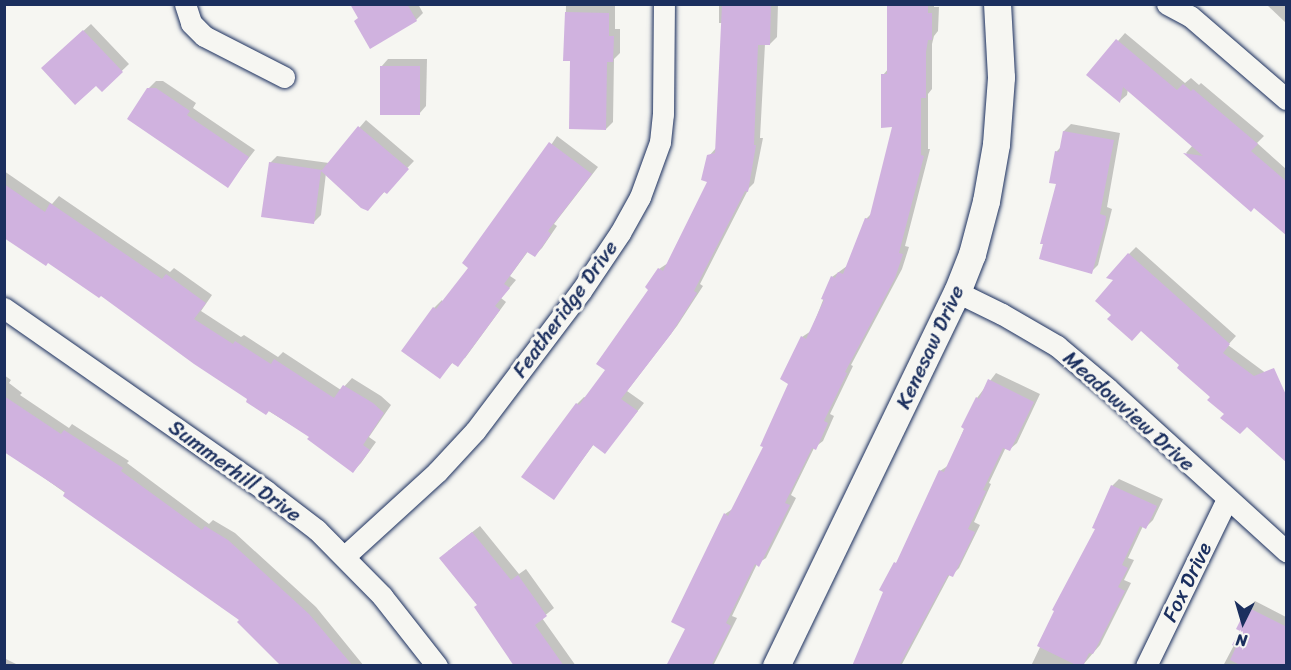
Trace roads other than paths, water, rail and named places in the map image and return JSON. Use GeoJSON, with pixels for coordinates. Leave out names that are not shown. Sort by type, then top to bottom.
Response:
{"type":"FeatureCollection","features":[{"type":"Feature","properties":{"kind":"street"},"geometry":{"type":"LineString","coordinates":[[185,4],[191,23],[204,36],[284,77]]}},
{"type":"Feature","properties":{"kind":"street","name":"Featheridge Drive"},"geometry":{"type":"LineString","coordinates":[[345,556],[430,479],[475,431],[581,291],[620,233],[640,197],[660,142],[663,114],[664,4]]}},
{"type":"Feature","properties":{"kind":"street","name":"Kenesaw Drive"},"geometry":{"type":"LineString","coordinates":[[776,666],[957,292],[972,254],[986,201],[996,144],[1001,77],[997,4]]}},
{"type":"Feature","properties":{"kind":"street"},"geometry":{"type":"LineString","coordinates":[[1167,4],[1190,16],[1287,99]]}},
{"type":"Feature","properties":{"kind":"street","name":"Meadowview Drive"},"geometry":{"type":"LineString","coordinates":[[957,292],[1002,314],[1057,346],[1108,389],[1287,551]]}},
{"type":"Feature","properties":{"kind":"street","name":"Summerhill Drive"},"geometry":{"type":"LineString","coordinates":[[4,308],[266,491],[317,530],[382,596],[437,666]]}},
{"type":"Feature","properties":{"kind":"street","name":"Fox Drive"},"geometry":{"type":"LineString","coordinates":[[1146,666],[1227,499]]}}]}
